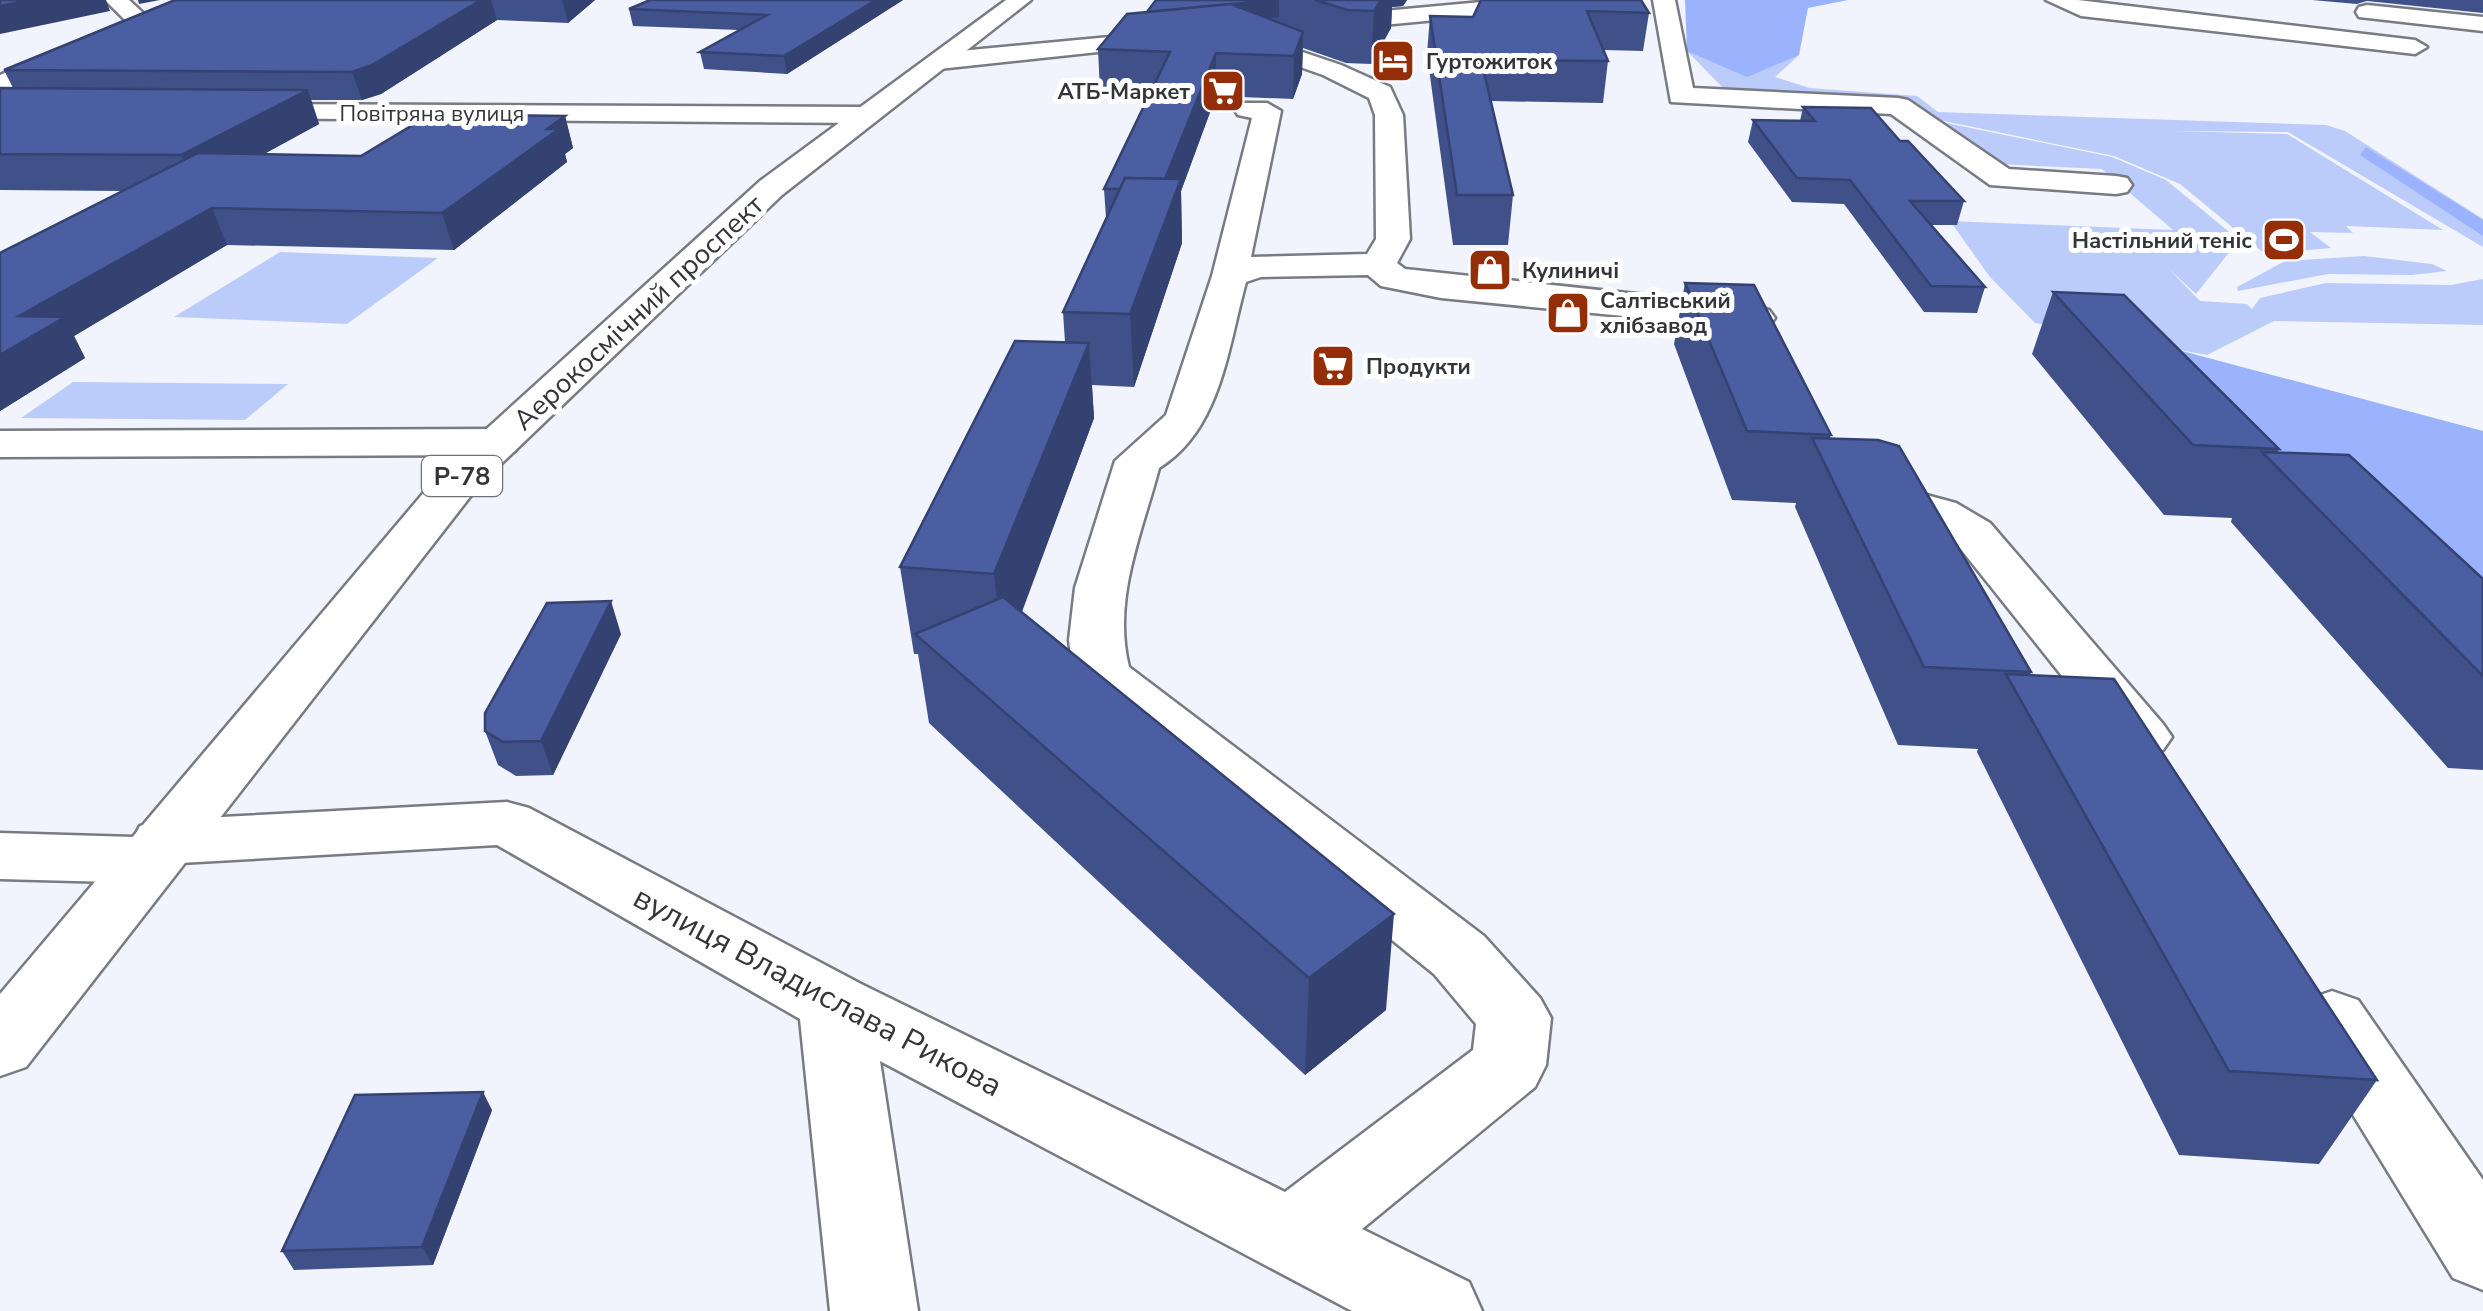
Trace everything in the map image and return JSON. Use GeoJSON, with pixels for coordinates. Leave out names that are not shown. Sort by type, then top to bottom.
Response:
{"type":"FeatureCollection","features":[{"type":"Feature","properties":{"kind":"main road"},"geometry":{"type":"LineString","coordinates":[[3,101],[142,23],[116,0]]}},
{"type":"Feature","properties":{"kind":"main road","name":"Аерокосмічний проспект"},"geometry":{"type":"LineString","coordinates":[[0,1046],[464,474],[772,188],[1020,0]]}},
{"type":"Feature","properties":{"kind":"main road"},"geometry":{"type":"LineString","coordinates":[[939,61],[1291,27],[1453,6],[1575,0]]}},
{"type":"Feature","properties":{"kind":"main road"},"geometry":{"type":"LineString","coordinates":[[1664,0],[1681,96],[1898,106],[2001,178],[2116,185]]}},
{"type":"Feature","properties":{"kind":"main road"},"geometry":{"type":"LineString","coordinates":[[2057,0],[2081,9],[2415,47]]}},
{"type":"Feature","properties":{"kind":"main road"},"geometry":{"type":"LineString","coordinates":[[2347,10],[2483,24]]}},
{"type":"Feature","properties":{"kind":"main road"},"geometry":{"type":"LineString","coordinates":[[1225,33],[1332,70],[1381,93],[1389,116],[1393,239],[1386,255],[1376,264]]}},
{"type":"Feature","properties":{"kind":"main road"},"geometry":{"type":"LineString","coordinates":[[1248,109],[1267,111],[1261,155],[1233,262],[1186,419],[1158,449],[1138,461],[1112,546],[1098,612],[1100,669],[1130,699],[1459,954],[1514,1018],[1508,1065],[1291,1236]]}},
{"type":"Feature","properties":{"kind":"main road","name":"Повітряна вулиця"},"geometry":{"type":"LineString","coordinates":[[221,112],[863,116]]}},
{"type":"Feature","properties":{"kind":"main road"},"geometry":{"type":"LineString","coordinates":[[1233,262],[1257,266],[1376,264],[1394,278],[1441,287],[1762,318],[1786,360]]}},
{"type":"Feature","properties":{"kind":"main road"},"geometry":{"type":"LineString","coordinates":[[0,444],[499,442]]}},
{"type":"Feature","properties":{"kind":"main road"},"geometry":{"type":"LineString","coordinates":[[1826,446],[1842,481],[1870,494],[1938,513],[1972,533],[2122,709],[2178,787]]}},
{"type":"Feature","properties":{"kind":"main road","name":"вулиця Владислава Рикова"},"geometry":{"type":"LineString","coordinates":[[0,856],[156,851],[506,822],[835,1004],[1438,1311]]}},
{"type":"Feature","properties":{"kind":"main road"},"geometry":{"type":"LineString","coordinates":[[2306,982],[2483,1251]]}},
{"type":"Feature","properties":{"kind":"main road"},"geometry":{"type":"LineString","coordinates":[[835,1004],[874,1311]]}},
{"type":"Feature","properties":{"kind":"shaded area"},"geometry":{"type":"Polygon","coordinates":[[[1685,0],[1848,0],[1808,8],[1799,55],[1747,77],[1687,51],[1685,0]]]}},
{"type":"Feature","properties":{"kind":"shaded area"},"geometry":{"type":"Polygon","coordinates":[[[1687,51],[1799,55],[1775,77],[1810,88],[1917,96],[1938,112],[2326,125],[2345,131],[2483,219],[2483,247],[2288,132],[2171,131],[2287,134],[2443,230],[2346,226],[2353,233],[2310,232],[2331,248],[2265,254],[2180,184],[2114,156],[1934,119],[1729,94],[1687,51]]]}},
{"type":"Feature","properties":{"kind":"shaded area"},"geometry":{"type":"Polygon","coordinates":[[[1922,118],[2112,157],[2166,180],[2239,240],[2196,294],[2168,268],[2200,301],[2247,304],[2252,309],[2260,298],[2326,283],[2451,285],[2483,279],[2483,325],[2274,321],[2207,355],[2035,323],[1990,277],[1950,221],[2173,230],[2102,169],[1997,164],[1922,118]]]}},
{"type":"Feature","properties":{"kind":"shaded area"},"geometry":{"type":"Polygon","coordinates":[[[2366,147],[2483,220],[2483,236],[2360,155],[2366,147]]]}},
{"type":"Feature","properties":{"kind":"shaded area"},"geometry":{"type":"Polygon","coordinates":[[[280,252],[438,258],[347,324],[174,317],[280,252]]]}},
{"type":"Feature","properties":{"kind":"shaded area"},"geometry":{"type":"Polygon","coordinates":[[[2364,256],[2432,264],[2447,271],[2412,275],[2328,274],[2238,291],[2237,287],[2285,261],[2364,256]]]}},
{"type":"Feature","properties":{"kind":"shaded area"},"geometry":{"type":"Polygon","coordinates":[[[2107,331],[2483,431],[2483,654],[2107,331]]]}},
{"type":"Feature","properties":{"kind":"shaded area"},"geometry":{"type":"Polygon","coordinates":[[[73,382],[288,384],[245,420],[21,418],[73,382]]]}},
{"type":"Feature","properties":{"kind":"building"},"geometry":{"type":"Polygon","coordinates":[[[0,0],[30,0],[0,6],[0,0]]]}},
{"type":"Feature","properties":{"kind":"building"},"geometry":{"type":"Polygon","coordinates":[[[175,0],[481,0],[372,65],[352,72],[4,70],[175,0]]]}},
{"type":"Feature","properties":{"kind":"building"},"geometry":{"type":"Polygon","coordinates":[[[650,0],[876,0],[784,56],[700,52],[767,15],[629,9],[650,0]]]}},
{"type":"Feature","properties":{"kind":"building"},"geometry":{"type":"Polygon","coordinates":[[[1156,0],[1275,0],[1147,12],[1156,0]]]}},
{"type":"Feature","properties":{"kind":"building"},"geometry":{"type":"Polygon","coordinates":[[[1315,0],[1381,0],[1374,11],[1348,10],[1315,0]]]}},
{"type":"Feature","properties":{"kind":"building"},"geometry":{"type":"Polygon","coordinates":[[[1481,0],[1641,0],[1649,13],[1587,11],[1608,61],[1481,60],[1513,195],[1457,195],[1430,16],[1473,17],[1481,0]]]}},
{"type":"Feature","properties":{"kind":"building"},"geometry":{"type":"Polygon","coordinates":[[[1231,4],[1303,32],[1294,56],[1216,53],[1165,179],[1125,178],[1120,189],[1104,189],[1170,52],[1098,49],[1127,14],[1231,4]]]}},
{"type":"Feature","properties":{"kind":"building"},"geometry":{"type":"Polygon","coordinates":[[[0,88],[308,90],[181,155],[0,154],[0,88]]]}},
{"type":"Feature","properties":{"kind":"building"},"geometry":{"type":"Polygon","coordinates":[[[1803,107],[1871,108],[1900,141],[1908,141],[1964,201],[1910,201],[1985,287],[1931,286],[1850,180],[1797,178],[1753,120],[1815,121],[1803,107]]]}},
{"type":"Feature","properties":{"kind":"building"},"geometry":{"type":"Polygon","coordinates":[[[431,114],[565,116],[547,129],[559,129],[442,213],[212,208],[19,316],[65,317],[0,355],[0,253],[198,153],[361,156],[431,114]]]}},
{"type":"Feature","properties":{"kind":"building"},"geometry":{"type":"Polygon","coordinates":[[[1125,178],[1181,179],[1130,314],[1063,312],[1125,178]]]}},
{"type":"Feature","properties":{"kind":"building"},"geometry":{"type":"Polygon","coordinates":[[[1685,283],[1754,285],[1831,435],[1747,431],[1685,283]]]}},
{"type":"Feature","properties":{"kind":"building"},"geometry":{"type":"Polygon","coordinates":[[[2053,292],[2124,295],[2279,449],[2193,445],[2053,292]]]}},
{"type":"Feature","properties":{"kind":"building"},"geometry":{"type":"Polygon","coordinates":[[[1015,341],[1089,343],[994,574],[900,567],[1015,341]]]}},
{"type":"Feature","properties":{"kind":"building"},"geometry":{"type":"Polygon","coordinates":[[[1812,438],[1878,440],[1899,446],[2031,672],[1924,667],[1812,438]]]}},
{"type":"Feature","properties":{"kind":"building"},"geometry":{"type":"Polygon","coordinates":[[[2262,452],[2349,455],[2483,579],[2483,676],[2262,452]]]}},
{"type":"Feature","properties":{"kind":"building"},"geometry":{"type":"Polygon","coordinates":[[[1003,597],[1394,914],[1309,978],[915,634],[1003,597]]]}},
{"type":"Feature","properties":{"kind":"building"},"geometry":{"type":"Polygon","coordinates":[[[611,601],[541,741],[503,742],[485,731],[485,713],[547,603],[611,601]]]}},
{"type":"Feature","properties":{"kind":"building"},"geometry":{"type":"Polygon","coordinates":[[[2006,674],[2114,679],[2377,1080],[2229,1071],[2006,674]]]}},
{"type":"Feature","properties":{"kind":"building"},"geometry":{"type":"Polygon","coordinates":[[[483,1092],[422,1247],[282,1251],[355,1095],[483,1092]]]}},
{"type":"Feature","properties":{"kind":"place","name":"Гуртожиток"},"geometry":{"type":"Point","coordinates":[1393,61]}},
{"type":"Feature","properties":{"kind":"place","name":"АТБ-Маркет"},"geometry":{"type":"Point","coordinates":[1223,91]}},
{"type":"Feature","properties":{"kind":"place","name":"Настільний теніс"},"geometry":{"type":"Point","coordinates":[2284,240]}},
{"type":"Feature","properties":{"kind":"place","name":"Кулиничі"},"geometry":{"type":"Point","coordinates":[1490,270]}},
{"type":"Feature","properties":{"kind":"place","name":"Салтівський хлібзавод"},"geometry":{"type":"Point","coordinates":[1568,313]}},
{"type":"Feature","properties":{"kind":"place","name":"Продукти"},"geometry":{"type":"Point","coordinates":[1333,366]}}]}
